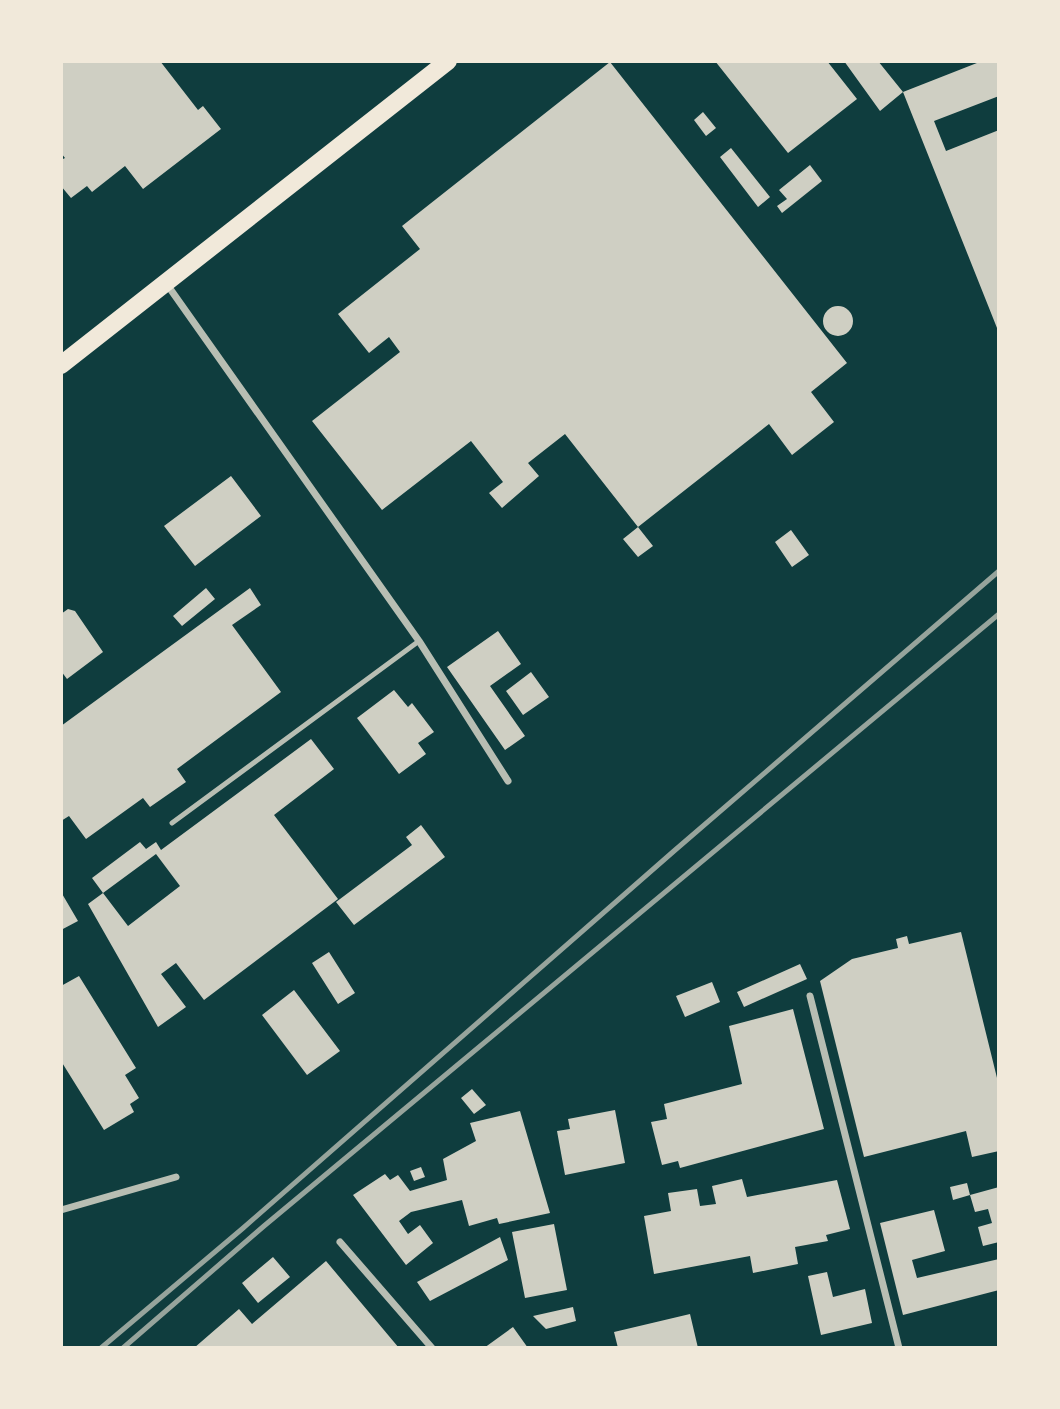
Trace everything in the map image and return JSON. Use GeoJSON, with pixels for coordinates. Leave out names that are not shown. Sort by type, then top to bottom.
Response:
{"type":"FeatureCollection","features":[{"type":"Feature","properties":{"kind":"main road"},"geometry":{"type":"LineString","coordinates":[[61,365],[448,61]]}},
{"type":"Feature","properties":{"kind":"street"},"geometry":{"type":"LineString","coordinates":[[165,283],[419,641],[508,781]]}},
{"type":"Feature","properties":{"kind":"street"},"geometry":{"type":"LineString","coordinates":[[810,996],[899,1348]]}},
{"type":"Feature","properties":{"kind":"street"},"geometry":{"type":"LineString","coordinates":[[61,1210],[176,1177]]}},
{"type":"Feature","properties":{"kind":"street"},"geometry":{"type":"LineString","coordinates":[[340,1242],[432,1348]]}},
{"type":"Feature","properties":{"kind":"lane"},"geometry":{"type":"LineString","coordinates":[[172,823],[419,641]]}},
{"type":"Feature","properties":{"kind":"building"},"geometry":{"type":"Polygon","coordinates":[[[61,61],[160,61],[198,110],[203,106],[221,129],[143,189],[125,166],[92,192],[87,186],[71,198],[61,186],[61,160],[65,158],[61,153],[61,61]]]}},
{"type":"Feature","properties":{"kind":"building"},"geometry":{"type":"Polygon","coordinates":[[[715,61],[827,61],[857,99],[788,153],[715,61]]]}},
{"type":"Feature","properties":{"kind":"building"},"geometry":{"type":"Polygon","coordinates":[[[844,61],[878,61],[903,92],[880,111],[844,61]]]}},
{"type":"Feature","properties":{"kind":"building"},"geometry":{"type":"Polygon","coordinates":[[[982,61],[999,61],[999,96],[934,121],[946,151],[999,130],[999,333],[903,92],[982,61]]]}},
{"type":"Feature","properties":{"kind":"building"},"geometry":{"type":"Polygon","coordinates":[[[610,62],[847,363],[811,392],[834,422],[792,455],[769,424],[638,527],[565,434],[528,463],[539,476],[502,508],[489,493],[503,482],[471,441],[382,510],[312,421],[400,352],[389,337],[369,353],[338,314],[420,249],[402,226],[610,62]]]}},
{"type":"Feature","properties":{"kind":"building"},"geometry":{"type":"Polygon","coordinates":[[[703,112],[716,128],[706,136],[694,120],[703,112]]]}},
{"type":"Feature","properties":{"kind":"building"},"geometry":{"type":"Polygon","coordinates":[[[731,148],[770,197],[758,207],[720,157],[731,148]]]}},
{"type":"Feature","properties":{"kind":"building"},"geometry":{"type":"Polygon","coordinates":[[[810,165],[822,181],[782,213],[777,206],[787,199],[779,190],[810,165]]]}},
{"type":"Feature","properties":{"kind":"building"},"geometry":{"type":"Polygon","coordinates":[[[838,306],[844,307],[852,315],[852,327],[844,335],[838,336],[832,335],[824,327],[823,321],[824,315],[832,307],[838,306]]]}},
{"type":"Feature","properties":{"kind":"building"},"geometry":{"type":"Polygon","coordinates":[[[231,476],[261,516],[195,566],[164,526],[231,476]]]}},
{"type":"Feature","properties":{"kind":"building"},"geometry":{"type":"Polygon","coordinates":[[[638,527],[653,546],[638,557],[623,539],[638,527]]]}},
{"type":"Feature","properties":{"kind":"building"},"geometry":{"type":"Polygon","coordinates":[[[791,530],[809,555],[792,567],[775,542],[791,530]]]}},
{"type":"Feature","properties":{"kind":"building"},"geometry":{"type":"Polygon","coordinates":[[[206,588],[215,599],[182,626],[173,616],[206,588]]]}},
{"type":"Feature","properties":{"kind":"building"},"geometry":{"type":"Polygon","coordinates":[[[250,588],[261,605],[232,625],[281,692],[177,769],[186,782],[150,807],[143,798],[86,839],[69,816],[61,821],[61,726],[250,588]]]}},
{"type":"Feature","properties":{"kind":"building"},"geometry":{"type":"Polygon","coordinates":[[[68,609],[75,611],[103,652],[67,679],[61,671],[61,614],[68,609]]]}},
{"type":"Feature","properties":{"kind":"building"},"geometry":{"type":"Polygon","coordinates":[[[498,631],[521,664],[490,686],[525,736],[505,750],[447,667],[498,631]]]}},
{"type":"Feature","properties":{"kind":"building"},"geometry":{"type":"Polygon","coordinates":[[[531,672],[549,697],[523,715],[506,691],[531,672]]]}},
{"type":"Feature","properties":{"kind":"building"},"geometry":{"type":"Polygon","coordinates":[[[394,690],[408,707],[412,703],[434,732],[418,743],[426,754],[399,774],[357,718],[394,690]]]}},
{"type":"Feature","properties":{"kind":"building"},"geometry":{"type":"Polygon","coordinates":[[[311,739],[334,769],[274,815],[338,899],[204,1000],[176,963],[161,974],[186,1007],[158,1027],[88,904],[103,893],[92,878],[140,842],[146,849],[156,842],[161,850],[311,739]],[[156,854],[103,893],[128,926],[180,886],[156,854]]]}},
{"type":"Feature","properties":{"kind":"building"},"geometry":{"type":"Polygon","coordinates":[[[421,825],[445,857],[354,925],[336,902],[412,845],[406,837],[421,825]]]}},
{"type":"Feature","properties":{"kind":"building"},"geometry":{"type":"Polygon","coordinates":[[[61,892],[78,921],[61,930],[61,892]]]}},
{"type":"Feature","properties":{"kind":"building"},"geometry":{"type":"Polygon","coordinates":[[[961,932],[999,1086],[999,1151],[972,1157],[966,1131],[864,1157],[820,981],[852,959],[898,948],[896,939],[907,936],[909,944],[961,932]]]}},
{"type":"Feature","properties":{"kind":"building"},"geometry":{"type":"Polygon","coordinates":[[[329,952],[355,993],[338,1004],[312,963],[329,952]]]}},
{"type":"Feature","properties":{"kind":"building"},"geometry":{"type":"Polygon","coordinates":[[[800,964],[807,979],[744,1007],[737,992],[800,964]]]}},
{"type":"Feature","properties":{"kind":"building"},"geometry":{"type":"Polygon","coordinates":[[[79,976],[136,1068],[125,1075],[139,1098],[130,1104],[134,1112],[104,1130],[61,1061],[61,986],[79,976]]]}},
{"type":"Feature","properties":{"kind":"building"},"geometry":{"type":"Polygon","coordinates":[[[712,982],[720,1002],[685,1017],[676,996],[712,982]]]}},
{"type":"Feature","properties":{"kind":"building"},"geometry":{"type":"Polygon","coordinates":[[[294,990],[340,1051],[307,1075],[262,1015],[294,990]]]}},
{"type":"Feature","properties":{"kind":"building"},"geometry":{"type":"Polygon","coordinates":[[[793,1009],[824,1129],[680,1168],[678,1161],[662,1165],[651,1122],[667,1119],[664,1104],[742,1084],[729,1026],[793,1009]]]}},
{"type":"Feature","properties":{"kind":"building"},"geometry":{"type":"Polygon","coordinates":[[[472,1089],[486,1105],[474,1114],[461,1098],[472,1089]]]}},
{"type":"Feature","properties":{"kind":"building"},"geometry":{"type":"Polygon","coordinates":[[[615,1110],[625,1163],[565,1175],[557,1131],[570,1129],[568,1119],[615,1110]]]}},
{"type":"Feature","properties":{"kind":"building"},"geometry":{"type":"Polygon","coordinates":[[[520,1111],[550,1213],[499,1224],[497,1218],[469,1226],[462,1200],[411,1212],[399,1221],[408,1234],[420,1225],[433,1243],[406,1265],[353,1195],[385,1174],[390,1180],[398,1175],[410,1191],[447,1180],[443,1159],[476,1141],[470,1123],[520,1111]]]}},
{"type":"Feature","properties":{"kind":"building"},"geometry":{"type":"Polygon","coordinates":[[[421,1167],[425,1177],[414,1181],[410,1171],[421,1167]]]}},
{"type":"Feature","properties":{"kind":"building"},"geometry":{"type":"Polygon","coordinates":[[[742,1179],[747,1197],[837,1180],[850,1229],[826,1235],[828,1241],[795,1247],[798,1264],[753,1273],[750,1256],[654,1274],[644,1216],[671,1211],[668,1193],[697,1189],[700,1206],[716,1204],[712,1186],[742,1179]]]}},
{"type":"Feature","properties":{"kind":"building"},"geometry":{"type":"Polygon","coordinates":[[[967,1183],[970,1195],[953,1200],[950,1187],[967,1183]]]}},
{"type":"Feature","properties":{"kind":"building"},"geometry":{"type":"Polygon","coordinates":[[[999,1187],[999,1242],[983,1246],[978,1227],[992,1223],[988,1209],[975,1212],[970,1195],[999,1187]]]}},
{"type":"Feature","properties":{"kind":"building"},"geometry":{"type":"Polygon","coordinates":[[[934,1210],[945,1251],[912,1260],[917,1278],[999,1259],[999,1290],[903,1315],[880,1223],[934,1210]]]}},
{"type":"Feature","properties":{"kind":"building"},"geometry":{"type":"Polygon","coordinates":[[[554,1224],[567,1290],[525,1298],[512,1232],[554,1224]]]}},
{"type":"Feature","properties":{"kind":"building"},"geometry":{"type":"Polygon","coordinates":[[[500,1237],[508,1260],[430,1301],[417,1282],[500,1237]]]}},
{"type":"Feature","properties":{"kind":"building"},"geometry":{"type":"Polygon","coordinates":[[[273,1257],[290,1277],[258,1303],[242,1283],[273,1257]]]}},
{"type":"Feature","properties":{"kind":"building"},"geometry":{"type":"Polygon","coordinates":[[[326,1261],[399,1348],[194,1348],[239,1309],[252,1324],[326,1261]]]}},
{"type":"Feature","properties":{"kind":"building"},"geometry":{"type":"Polygon","coordinates":[[[827,1272],[833,1297],[865,1289],[872,1323],[821,1335],[808,1276],[827,1272]]]}},
{"type":"Feature","properties":{"kind":"building"},"geometry":{"type":"Polygon","coordinates":[[[573,1307],[576,1321],[546,1329],[533,1316],[573,1307]]]}},
{"type":"Feature","properties":{"kind":"building"},"geometry":{"type":"Polygon","coordinates":[[[690,1314],[698,1348],[618,1348],[614,1332],[690,1314]]]}},
{"type":"Feature","properties":{"kind":"building"},"geometry":{"type":"Polygon","coordinates":[[[513,1327],[528,1348],[484,1348],[513,1327]]]}},
{"type":"Feature","properties":{"kind":"railway"},"geometry":{"type":"LineString","coordinates":[[101,1348],[242,1229],[999,571]]}},
{"type":"Feature","properties":{"kind":"railway"},"geometry":{"type":"LineString","coordinates":[[123,1348],[264,1226],[999,614]]}}]}
